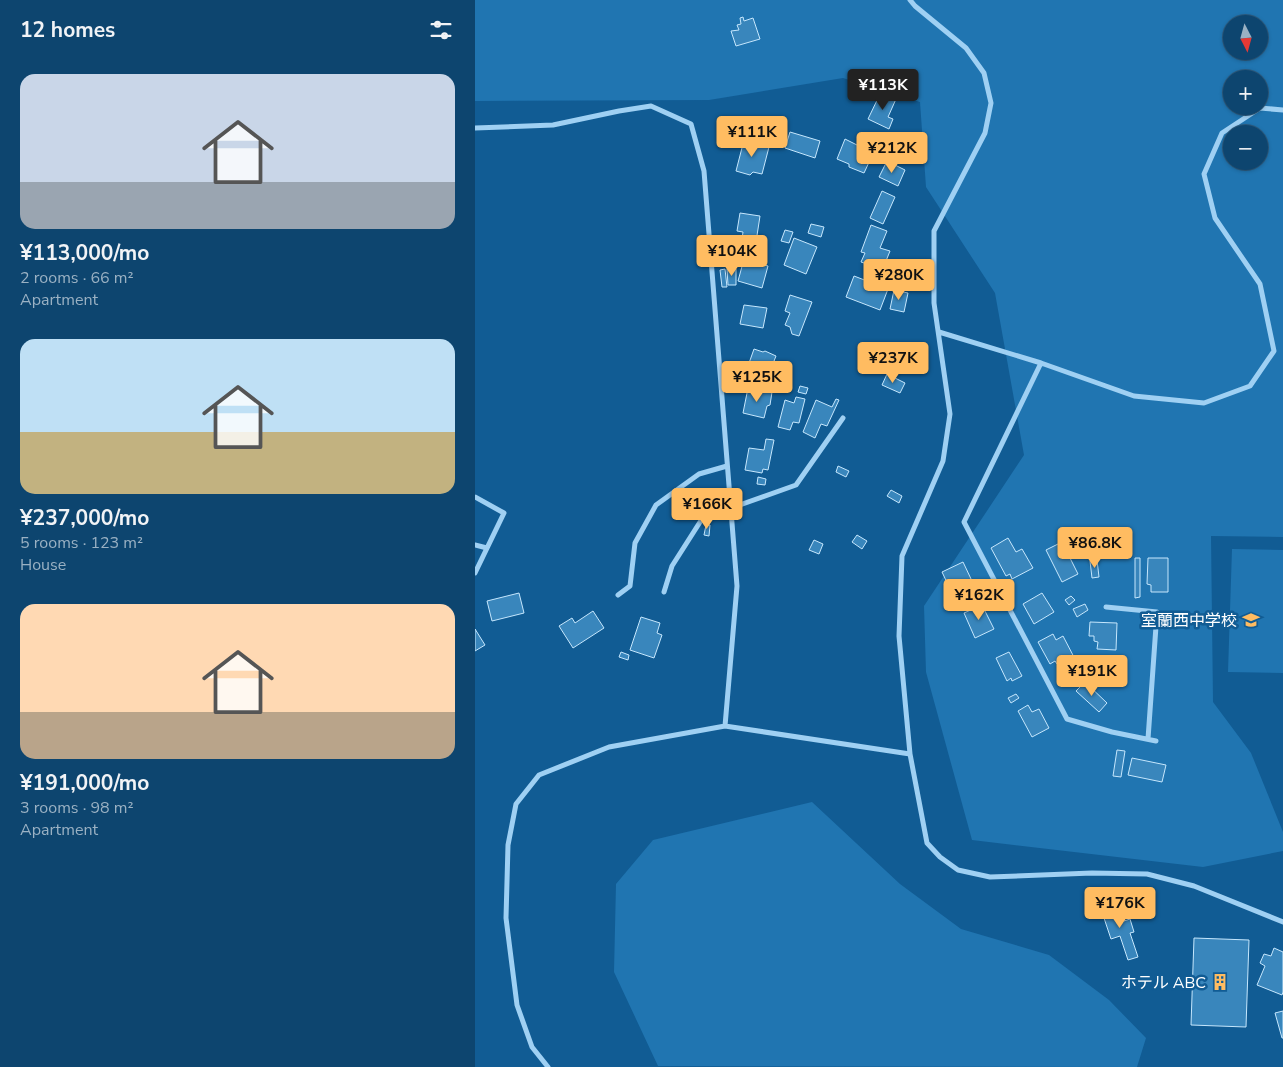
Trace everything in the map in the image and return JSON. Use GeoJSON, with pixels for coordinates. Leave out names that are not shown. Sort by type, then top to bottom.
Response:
{"type":"FeatureCollection","features":[{"type":"Feature","properties":{"kind":"street"},"geometry":{"type":"LineString","coordinates":[[910,0],[966,48],[984,73],[991,103],[985,133],[934,232],[934,302],[950,414],[943,461],[902,556],[899,636],[910,754],[927,843],[940,857],[958,870],[990,877],[1092,872],[1147,874],[1195,886],[1283,922]]}},
{"type":"Feature","properties":{"kind":"street"},"geometry":{"type":"LineString","coordinates":[[475,128],[553,125],[651,106],[691,124],[704,171],[737,586],[725,726]]}},
{"type":"Feature","properties":{"kind":"street"},"geometry":{"type":"LineString","coordinates":[[939,332],[1041,363],[1134,396],[1204,403],[1250,386],[1274,352],[1260,284],[1215,218],[1204,174],[1222,133],[1260,108],[1283,110]]}},
{"type":"Feature","properties":{"kind":"street"},"geometry":{"type":"LineString","coordinates":[[1041,363],[964,522],[1067,719],[1113,732],[1156,740]]}},
{"type":"Feature","properties":{"kind":"street"},"geometry":{"type":"LineString","coordinates":[[731,508],[796,485],[843,418]]}},
{"type":"Feature","properties":{"kind":"street"},"geometry":{"type":"LineString","coordinates":[[618,595],[630,586],[635,542],[656,505],[699,474],[727,466]]}},
{"type":"Feature","properties":{"kind":"street"},"geometry":{"type":"LineString","coordinates":[[664,592],[672,566],[709,508],[729,491]]}},
{"type":"Feature","properties":{"kind":"street"},"geometry":{"type":"LineString","coordinates":[[475,497],[504,513],[475,573]]}},
{"type":"Feature","properties":{"kind":"street"},"geometry":{"type":"LineString","coordinates":[[475,545],[487,548]]}},
{"type":"Feature","properties":{"kind":"street"},"geometry":{"type":"LineString","coordinates":[[1106,607],[1157,612],[1148,739]]}},
{"type":"Feature","properties":{"kind":"street"},"geometry":{"type":"LineString","coordinates":[[548,1067],[532,1047],[517,1005],[505,918],[509,845],[516,804],[539,775],[609,747],[725,726],[910,754]]}},
{"type":"Feature","properties":{"kind":"shaded area"},"geometry":{"type":"Polygon","coordinates":[[[475,0],[1283,0],[1283,537],[1211,536],[1213,702],[1251,753],[1283,832],[1283,851],[1203,867],[972,840],[926,672],[924,606],[1024,455],[995,293],[926,187],[920,102],[843,78],[709,100],[475,101],[475,0]]]}},
{"type":"Feature","properties":{"kind":"shaded area"},"geometry":{"type":"Polygon","coordinates":[[[1232,549],[1283,550],[1283,673],[1228,672],[1232,549]]]}},
{"type":"Feature","properties":{"kind":"shaded area"},"geometry":{"type":"Polygon","coordinates":[[[812,802],[900,884],[961,929],[1049,955],[1109,1000],[1146,1038],[1137,1067],[658,1066],[614,972],[616,884],[653,840],[812,802]]]}},
{"type":"Feature","properties":{"kind":"building"},"geometry":{"type":"Polygon","coordinates":[[[743,17],[744,21],[753,18],[760,39],[736,46],[731,31],[739,30],[737,25],[741,24],[740,18],[743,17]]]}},
{"type":"Feature","properties":{"kind":"building"},"geometry":{"type":"Polygon","coordinates":[[[881,92],[896,99],[888,117],[893,119],[889,129],[868,119],[881,92]]]}},
{"type":"Feature","properties":{"kind":"building"},"geometry":{"type":"Polygon","coordinates":[[[790,132],[820,141],[815,158],[785,148],[790,132]]]}},
{"type":"Feature","properties":{"kind":"building"},"geometry":{"type":"Polygon","coordinates":[[[845,139],[863,148],[860,154],[871,158],[864,173],[849,167],[849,164],[837,159],[845,139]]]}},
{"type":"Feature","properties":{"kind":"building"},"geometry":{"type":"Polygon","coordinates":[[[744,140],[769,147],[762,174],[753,172],[750,175],[736,171],[744,140]]]}},
{"type":"Feature","properties":{"kind":"building"},"geometry":{"type":"Polygon","coordinates":[[[887,161],[905,170],[898,186],[879,177],[887,161]]]}},
{"type":"Feature","properties":{"kind":"building"},"geometry":{"type":"Polygon","coordinates":[[[882,191],[895,197],[883,224],[870,218],[882,191]]]}},
{"type":"Feature","properties":{"kind":"building"},"geometry":{"type":"Polygon","coordinates":[[[740,213],[760,216],[756,242],[742,239],[743,232],[737,231],[740,213]]]}},
{"type":"Feature","properties":{"kind":"building"},"geometry":{"type":"Polygon","coordinates":[[[811,224],[824,227],[821,237],[808,233],[811,224]]]}},
{"type":"Feature","properties":{"kind":"building"},"geometry":{"type":"Polygon","coordinates":[[[871,225],[887,231],[880,248],[890,251],[884,266],[879,263],[878,268],[861,262],[865,253],[861,252],[871,225]]]}},
{"type":"Feature","properties":{"kind":"building"},"geometry":{"type":"Polygon","coordinates":[[[785,230],[793,232],[789,243],[781,241],[785,230]]]}},
{"type":"Feature","properties":{"kind":"building"},"geometry":{"type":"Polygon","coordinates":[[[794,238],[817,247],[806,274],[784,265],[794,238]]]}},
{"type":"Feature","properties":{"kind":"building"},"geometry":{"type":"Polygon","coordinates":[[[744,259],[768,266],[762,288],[738,281],[744,259]]]}},
{"type":"Feature","properties":{"kind":"building"},"geometry":{"type":"Polygon","coordinates":[[[725,269],[727,287],[722,287],[720,270],[725,269]]]}},
{"type":"Feature","properties":{"kind":"building"},"geometry":{"type":"Polygon","coordinates":[[[727,269],[736,269],[736,285],[728,285],[727,269]]]}},
{"type":"Feature","properties":{"kind":"building"},"geometry":{"type":"Polygon","coordinates":[[[854,276],[888,289],[880,310],[846,297],[854,276]]]}},
{"type":"Feature","properties":{"kind":"building"},"geometry":{"type":"Polygon","coordinates":[[[894,290],[908,293],[904,312],[890,309],[894,290]]]}},
{"type":"Feature","properties":{"kind":"building"},"geometry":{"type":"Polygon","coordinates":[[[790,295],[812,302],[799,336],[792,334],[790,327],[785,325],[790,313],[785,311],[790,295]]]}},
{"type":"Feature","properties":{"kind":"building"},"geometry":{"type":"Polygon","coordinates":[[[744,305],[767,308],[763,328],[740,324],[744,305]]]}},
{"type":"Feature","properties":{"kind":"building"},"geometry":{"type":"Polygon","coordinates":[[[754,349],[776,356],[774,361],[781,364],[770,377],[776,383],[774,388],[760,382],[760,378],[753,375],[755,368],[748,366],[754,349]]]}},
{"type":"Feature","properties":{"kind":"building"},"geometry":{"type":"Polygon","coordinates":[[[887,374],[905,383],[900,393],[882,385],[887,374]]]}},
{"type":"Feature","properties":{"kind":"building"},"geometry":{"type":"Polygon","coordinates":[[[800,386],[808,388],[806,394],[798,392],[800,386]]]}},
{"type":"Feature","properties":{"kind":"building"},"geometry":{"type":"Polygon","coordinates":[[[751,389],[772,392],[770,405],[767,406],[764,418],[743,413],[747,393],[751,389]]]}},
{"type":"Feature","properties":{"kind":"building"},"geometry":{"type":"Polygon","coordinates":[[[796,397],[805,399],[799,423],[793,422],[790,430],[778,427],[785,400],[794,403],[796,397]]]}},
{"type":"Feature","properties":{"kind":"building"},"geometry":{"type":"Polygon","coordinates":[[[836,399],[839,400],[827,426],[821,424],[815,438],[803,432],[816,400],[832,407],[836,399]]]}},
{"type":"Feature","properties":{"kind":"building"},"geometry":{"type":"Polygon","coordinates":[[[766,439],[774,440],[768,470],[763,469],[762,473],[745,470],[749,448],[764,450],[766,439]]]}},
{"type":"Feature","properties":{"kind":"building"},"geometry":{"type":"Polygon","coordinates":[[[838,466],[849,471],[846,477],[836,472],[838,466]]]}},
{"type":"Feature","properties":{"kind":"building"},"geometry":{"type":"Polygon","coordinates":[[[758,477],[766,479],[765,485],[757,484],[758,477]]]}},
{"type":"Feature","properties":{"kind":"building"},"geometry":{"type":"Polygon","coordinates":[[[891,490],[902,496],[899,503],[887,496],[891,490]]]}},
{"type":"Feature","properties":{"kind":"building"},"geometry":{"type":"Polygon","coordinates":[[[706,492],[710,495],[702,505],[699,502],[706,492]]]}},
{"type":"Feature","properties":{"kind":"building"},"geometry":{"type":"Polygon","coordinates":[[[706,525],[710,525],[709,536],[704,535],[706,525]]]}},
{"type":"Feature","properties":{"kind":"building"},"geometry":{"type":"Polygon","coordinates":[[[1096,534],[1124,534],[1124,553],[1096,553],[1096,534]]]}},
{"type":"Feature","properties":{"kind":"building"},"geometry":{"type":"Polygon","coordinates":[[[857,535],[867,541],[862,549],[852,542],[857,535]]]}},
{"type":"Feature","properties":{"kind":"building"},"geometry":{"type":"Polygon","coordinates":[[[1008,538],[1016,552],[1022,549],[1033,568],[1012,579],[1010,574],[1006,576],[991,548],[1008,538]]]}},
{"type":"Feature","properties":{"kind":"building"},"geometry":{"type":"Polygon","coordinates":[[[814,540],[823,544],[819,554],[809,550],[814,540]]]}},
{"type":"Feature","properties":{"kind":"building"},"geometry":{"type":"Polygon","coordinates":[[[1062,542],[1078,574],[1062,582],[1046,550],[1062,542]]]}},
{"type":"Feature","properties":{"kind":"building"},"geometry":{"type":"Polygon","coordinates":[[[1135,558],[1140,558],[1140,597],[1135,598],[1135,558]]]}},
{"type":"Feature","properties":{"kind":"building"},"geometry":{"type":"Polygon","coordinates":[[[1148,558],[1168,558],[1168,592],[1151,592],[1151,585],[1147,584],[1148,558]]]}},
{"type":"Feature","properties":{"kind":"building"},"geometry":{"type":"Polygon","coordinates":[[[1097,560],[1099,577],[1092,578],[1090,561],[1097,560]]]}},
{"type":"Feature","properties":{"kind":"building"},"geometry":{"type":"Polygon","coordinates":[[[963,562],[972,581],[951,591],[942,572],[963,562]]]}},
{"type":"Feature","properties":{"kind":"building"},"geometry":{"type":"Polygon","coordinates":[[[519,593],[524,613],[492,621],[487,601],[519,593]]]}},
{"type":"Feature","properties":{"kind":"building"},"geometry":{"type":"Polygon","coordinates":[[[1042,593],[1054,612],[1034,624],[1023,604],[1042,593]]]}},
{"type":"Feature","properties":{"kind":"building"},"geometry":{"type":"Polygon","coordinates":[[[1071,596],[1075,600],[1069,605],[1065,600],[1071,596]]]}},
{"type":"Feature","properties":{"kind":"building"},"geometry":{"type":"Polygon","coordinates":[[[1085,604],[1088,610],[1077,617],[1073,609],[1085,604]]]}},
{"type":"Feature","properties":{"kind":"building"},"geometry":{"type":"Polygon","coordinates":[[[982,605],[994,629],[975,638],[964,613],[982,605]]]}},
{"type":"Feature","properties":{"kind":"building"},"geometry":{"type":"Polygon","coordinates":[[[593,611],[604,628],[573,648],[559,626],[572,618],[575,623],[593,611]]]}},
{"type":"Feature","properties":{"kind":"building"},"geometry":{"type":"Polygon","coordinates":[[[641,617],[660,623],[657,633],[662,635],[654,658],[630,650],[641,617]]]}},
{"type":"Feature","properties":{"kind":"building"},"geometry":{"type":"Polygon","coordinates":[[[1090,622],[1117,623],[1116,650],[1097,649],[1098,642],[1094,641],[1094,636],[1089,636],[1090,622]]]}},
{"type":"Feature","properties":{"kind":"building"},"geometry":{"type":"Polygon","coordinates":[[[475,629],[485,645],[475,651],[475,629]]]}},
{"type":"Feature","properties":{"kind":"building"},"geometry":{"type":"Polygon","coordinates":[[[1053,634],[1056,640],[1063,636],[1076,661],[1068,666],[1065,660],[1057,664],[1055,661],[1050,664],[1038,642],[1053,634]]]}},
{"type":"Feature","properties":{"kind":"building"},"geometry":{"type":"Polygon","coordinates":[[[621,652],[629,655],[628,660],[619,657],[621,652]]]}},
{"type":"Feature","properties":{"kind":"building"},"geometry":{"type":"Polygon","coordinates":[[[1009,652],[1022,676],[1012,681],[1011,678],[1007,681],[996,658],[1009,652]]]}},
{"type":"Feature","properties":{"kind":"building"},"geometry":{"type":"Polygon","coordinates":[[[1112,671],[1118,671],[1118,680],[1112,680],[1112,671]]]}},
{"type":"Feature","properties":{"kind":"building"},"geometry":{"type":"Polygon","coordinates":[[[1085,682],[1107,703],[1099,712],[1076,691],[1085,682]]]}},
{"type":"Feature","properties":{"kind":"building"},"geometry":{"type":"Polygon","coordinates":[[[1016,694],[1019,698],[1011,703],[1008,698],[1016,694]]]}},
{"type":"Feature","properties":{"kind":"building"},"geometry":{"type":"Polygon","coordinates":[[[1028,705],[1032,712],[1039,709],[1049,728],[1032,737],[1018,711],[1028,705]]]}},
{"type":"Feature","properties":{"kind":"building"},"geometry":{"type":"Polygon","coordinates":[[[1117,750],[1125,751],[1121,777],[1113,776],[1117,750]]]}},
{"type":"Feature","properties":{"kind":"building"},"geometry":{"type":"Polygon","coordinates":[[[1132,758],[1166,765],[1162,782],[1128,775],[1132,758]]]}},
{"type":"Feature","properties":{"kind":"building"},"geometry":{"type":"Polygon","coordinates":[[[1118,903],[1124,921],[1130,919],[1134,932],[1130,933],[1138,957],[1128,960],[1120,936],[1111,939],[1101,909],[1118,903]]]}},
{"type":"Feature","properties":{"kind":"building","name":"ホテル ABC"},"geometry":{"type":"Polygon","coordinates":[[[1194,938],[1249,940],[1246,1027],[1191,1025],[1194,938]]]}},
{"type":"Feature","properties":{"kind":"building"},"geometry":{"type":"Polygon","coordinates":[[[1274,948],[1283,952],[1282,995],[1257,985],[1265,966],[1260,963],[1264,954],[1271,956],[1274,948]]]}},
{"type":"Feature","properties":{"kind":"building"},"geometry":{"type":"Polygon","coordinates":[[[1283,1011],[1283,1038],[1282,1038],[1275,1013],[1283,1011]]]}},
{"type":"Feature","properties":{"kind":"place","name":"室蘭西中学校"},"geometry":{"type":"Point","coordinates":[1251,620]}},
{"type":"Feature","properties":{"kind":"place","name":"ホテル ABC"},"geometry":{"type":"Point","coordinates":[1220,982]}}]}
